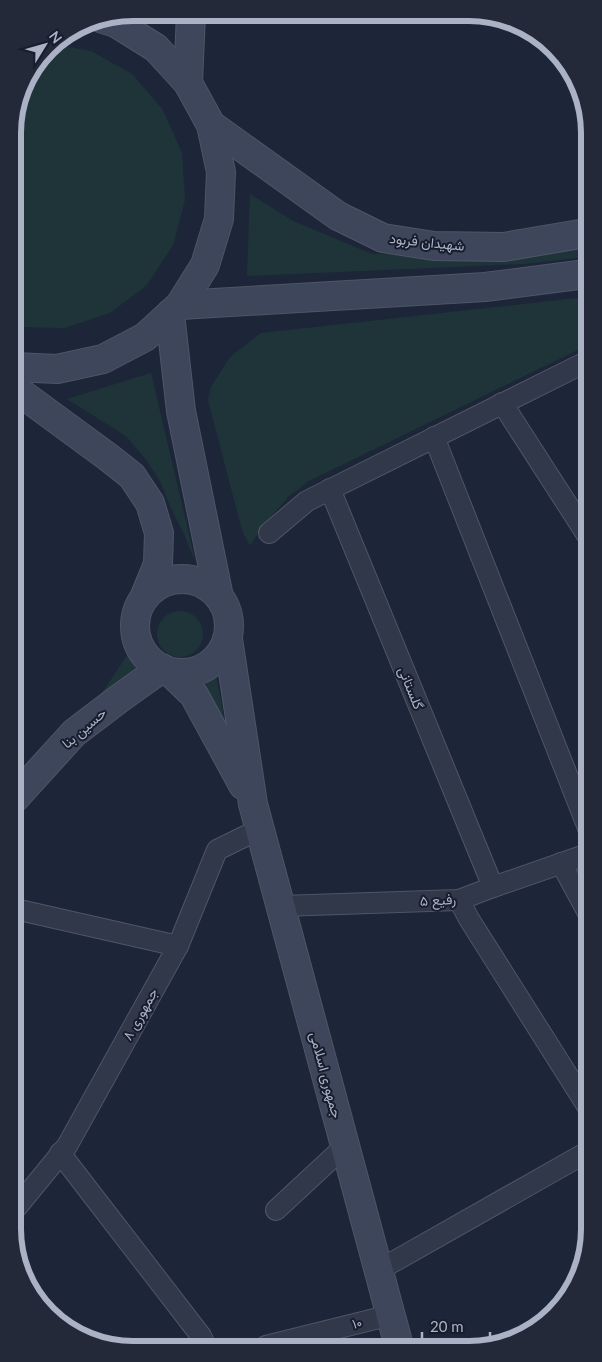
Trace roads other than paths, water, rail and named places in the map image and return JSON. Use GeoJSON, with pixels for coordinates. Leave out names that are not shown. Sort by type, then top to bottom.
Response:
{"type":"FeatureCollection","features":[{"type":"Feature","properties":{"kind":"street"},"geometry":{"type":"LineString","coordinates":[[188,83],[191,21]]}},
{"type":"Feature","properties":{"kind":"street"},"geometry":{"type":"LineString","coordinates":[[21,367],[57,369],[103,359],[145,337],[175,309],[205,265],[219,219],[221,172],[211,125],[188,83],[156,48],[115,23]]}},
{"type":"Feature","properties":{"kind":"street","name":"شهيدان فربود"},"geometry":{"type":"LineString","coordinates":[[211,125],[338,216],[383,238],[434,246],[504,247],[581,234]]}},
{"type":"Feature","properties":{"kind":"street"},"geometry":{"type":"LineString","coordinates":[[175,309],[485,287],[581,275]]}},
{"type":"Feature","properties":{"kind":"street"},"geometry":{"type":"LineString","coordinates":[[175,309],[181,411],[219,597],[228,617],[228,639],[257,817]]}},
{"type":"Feature","properties":{"kind":"street"},"geometry":{"type":"LineString","coordinates":[[269,533],[307,501],[581,364]]}},
{"type":"Feature","properties":{"kind":"street"},"geometry":{"type":"LineString","coordinates":[[21,393],[132,476],[150,502],[159,533],[158,564],[137,614],[135,628],[138,643],[145,655],[156,665],[166,670],[184,674],[198,670],[211,663],[221,652],[228,639]]}},
{"type":"Feature","properties":{"kind":"street"},"geometry":{"type":"LineString","coordinates":[[502,404],[581,526]]}},
{"type":"Feature","properties":{"kind":"street"},"geometry":{"type":"LineString","coordinates":[[434,438],[581,810]]}},
{"type":"Feature","properties":{"kind":"street","name":"گلستانی"},"geometry":{"type":"LineString","coordinates":[[330,489],[493,887]]}},
{"type":"Feature","properties":{"kind":"street"},"geometry":{"type":"LineString","coordinates":[[143,600],[153,589],[165,582],[180,579],[195,581],[208,587],[219,597]]}},
{"type":"Feature","properties":{"kind":"street"},"geometry":{"type":"LineString","coordinates":[[166,670],[194,695],[257,817]]}},
{"type":"Feature","properties":{"kind":"street","name":"حسین بنا"},"geometry":{"type":"LineString","coordinates":[[21,791],[74,732],[120,698],[166,670]]}},
{"type":"Feature","properties":{"kind":"street","name":"جمهوری اسلامی"},"geometry":{"type":"LineString","coordinates":[[257,817],[398,1341]]}},
{"type":"Feature","properties":{"kind":"street","name":"جمهوری ۸"},"geometry":{"type":"LineString","coordinates":[[21,1201],[67,1146],[178,946],[218,850],[257,817]]}},
{"type":"Feature","properties":{"kind":"street","name":"رفیع ۵"},"geometry":{"type":"LineString","coordinates":[[281,906],[460,900],[581,856]]}},
{"type":"Feature","properties":{"kind":"street"},"geometry":{"type":"LineString","coordinates":[[561,863],[581,900]]}},
{"type":"Feature","properties":{"kind":"street"},"geometry":{"type":"LineString","coordinates":[[460,900],[469,919],[581,1096]]}},
{"type":"Feature","properties":{"kind":"street"},"geometry":{"type":"LineString","coordinates":[[21,910],[178,946]]}},
{"type":"Feature","properties":{"kind":"street"},"geometry":{"type":"LineString","coordinates":[[276,1210],[345,1146]]}},
{"type":"Feature","properties":{"kind":"street"},"geometry":{"type":"LineString","coordinates":[[60,1154],[203,1341]]}},
{"type":"Feature","properties":{"kind":"street"},"geometry":{"type":"LineString","coordinates":[[378,1270],[581,1156]]}},
{"type":"Feature","properties":{"kind":"street","name":"۱۰"},"geometry":{"type":"LineString","coordinates":[[286,1341],[390,1315]]}}]}
